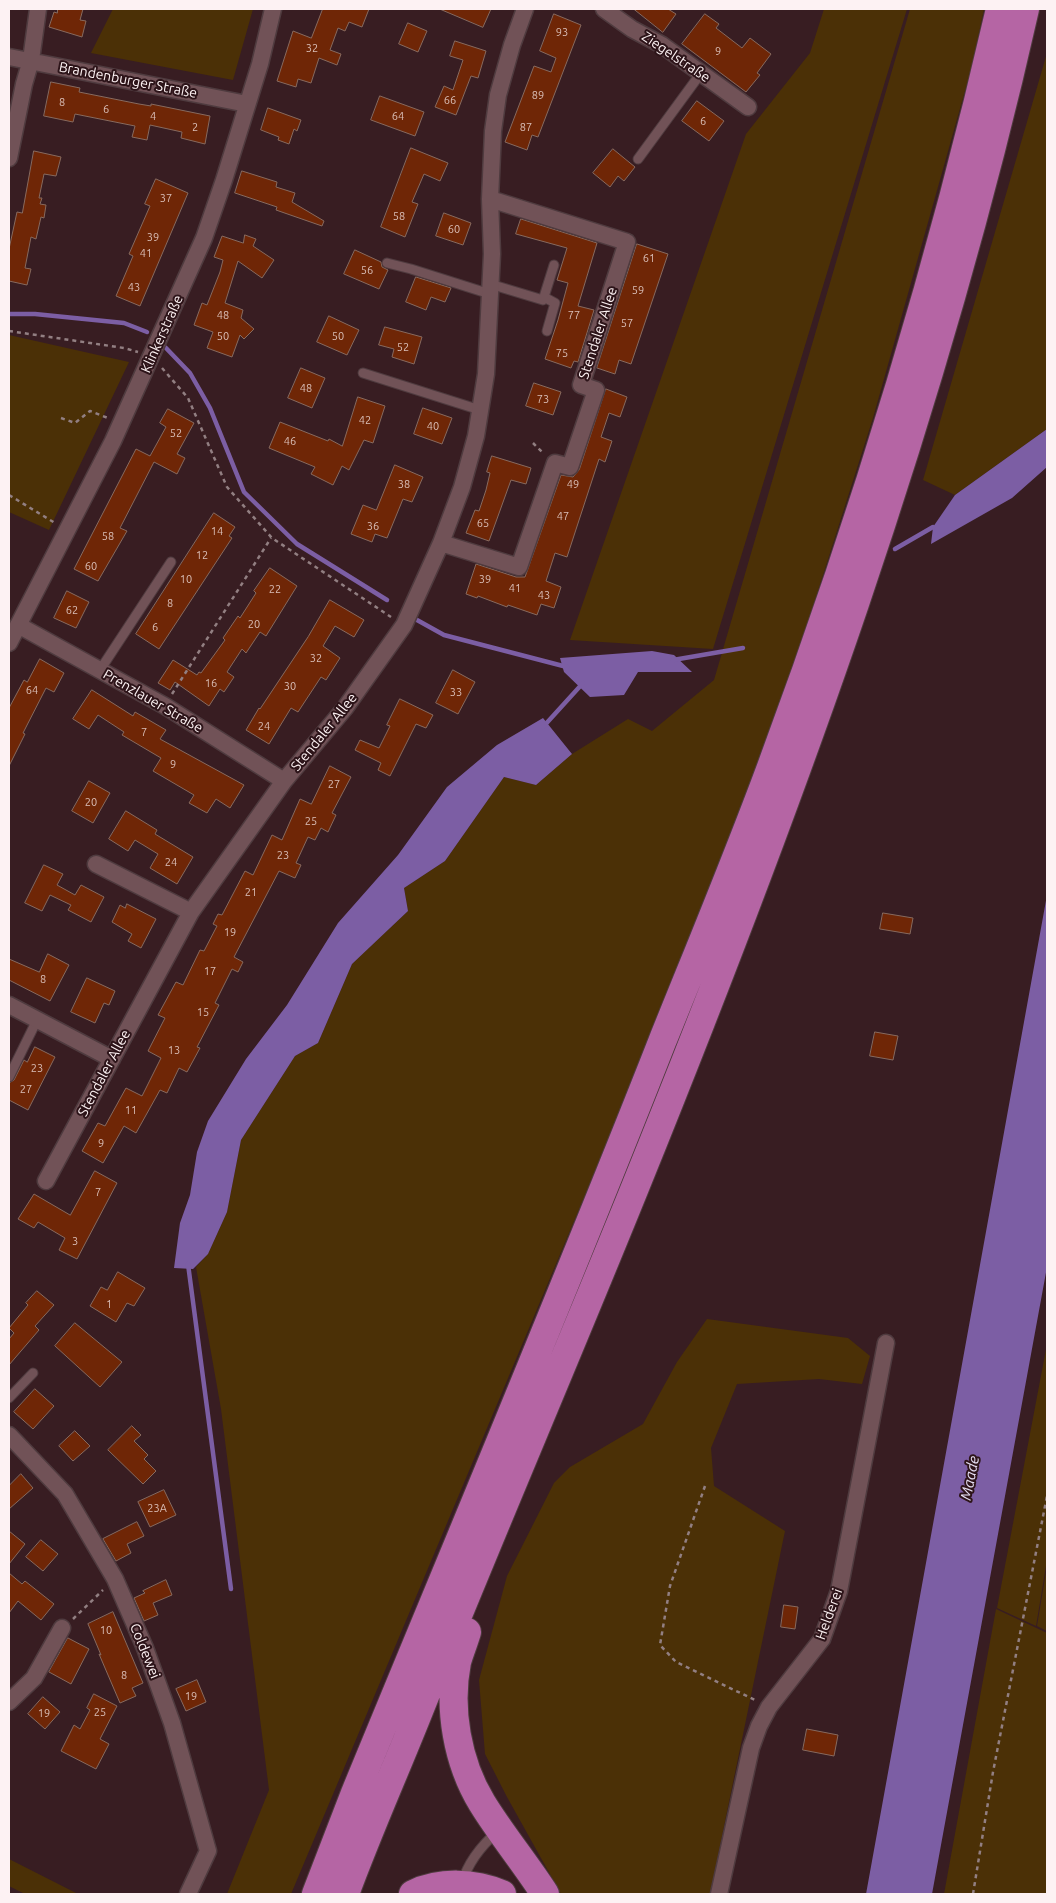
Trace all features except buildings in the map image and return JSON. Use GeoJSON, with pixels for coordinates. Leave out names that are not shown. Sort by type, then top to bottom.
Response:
{"type":"FeatureCollection","features":[{"type":"Feature","properties":{"kind":"highway"},"geometry":{"type":"LineString","coordinates":[[316,1894],[362,1775],[608,1180],[771,768],[835,586],[892,410],[948,216],[1000,9]]}},
{"type":"Feature","properties":{"kind":"highway"},"geometry":{"type":"LineString","coordinates":[[345,1894],[478,1564],[634,1188],[725,962],[796,774],[858,597],[916,417],[971,226],[1025,9]]}},
{"type":"Feature","properties":{"kind":"highway"},"geometry":{"type":"LineString","coordinates":[[478,1564],[480,1593],[458,1661],[454,1699],[455,1726],[461,1753],[470,1779],[482,1803],[545,1894]]}},
{"type":"Feature","properties":{"kind":"highway"},"geometry":{"type":"LineString","coordinates":[[413,1894],[420,1890],[443,1885],[485,1888],[502,1894]]}},
{"type":"Feature","properties":{"kind":"street"},"geometry":{"type":"LineString","coordinates":[[9,158],[24,84],[31,60],[38,9]]}},
{"type":"Feature","properties":{"kind":"street","name":"Klinkerstraße"},"geometry":{"type":"LineString","coordinates":[[9,643],[121,424],[204,238],[260,64],[273,9]]}},
{"type":"Feature","properties":{"kind":"street","name":"Stendaler Allee"},"geometry":{"type":"LineString","coordinates":[[46,1181],[191,912],[284,781],[345,708],[404,625],[441,543],[464,479],[476,436],[486,374],[492,254],[490,199],[493,130],[498,95],[512,45],[526,9]]}},
{"type":"Feature","properties":{"kind":"street","name":"Ziegelstraße"},"geometry":{"type":"LineString","coordinates":[[604,9],[632,29],[662,45],[748,107]]}},
{"type":"Feature","properties":{"kind":"street","name":"Brandenburger Straße"},"geometry":{"type":"LineString","coordinates":[[9,57],[247,104]]}},
{"type":"Feature","properties":{"kind":"street","name":"Stendaler Allee"},"geometry":{"type":"LineString","coordinates":[[441,543],[519,567],[554,462],[570,467],[583,430],[596,390],[580,385],[627,242],[490,199]]}},
{"type":"Feature","properties":{"kind":"street","name":"Prenzlauer Straße"},"geometry":{"type":"LineString","coordinates":[[18,626],[164,706],[284,781]]}},
{"type":"Feature","properties":{"kind":"street"},"geometry":{"type":"LineString","coordinates":[[96,864],[191,912]]}},
{"type":"Feature","properties":{"kind":"street"},"geometry":{"type":"LineString","coordinates":[[9,1005],[112,1059]]}},
{"type":"Feature","properties":{"kind":"street","name":"Helderei"},"geometry":{"type":"LineString","coordinates":[[719,1894],[752,1748],[759,1726],[769,1707],[822,1639],[839,1591],[886,1343]]}},
{"type":"Feature","properties":{"kind":"street","name":"Coldewei"},"geometry":{"type":"LineString","coordinates":[[9,1435],[65,1494],[115,1579],[145,1648],[172,1724],[208,1851],[188,1894]]}},
{"type":"Feature","properties":{"kind":"street"},"geometry":{"type":"LineString","coordinates":[[9,1702],[34,1678],[62,1628]]}},
{"type":"Feature","properties":{"kind":"lane"},"geometry":{"type":"LineString","coordinates":[[638,159],[701,73]]}},
{"type":"Feature","properties":{"kind":"lane"},"geometry":{"type":"LineString","coordinates":[[387,264],[543,300],[554,265]]}},
{"type":"Feature","properties":{"kind":"lane"},"geometry":{"type":"LineString","coordinates":[[544,297],[555,303],[548,331]]}},
{"type":"Feature","properties":{"kind":"lane"},"geometry":{"type":"LineString","coordinates":[[363,373],[480,410]]}},
{"type":"Feature","properties":{"kind":"lane"},"geometry":{"type":"LineString","coordinates":[[100,670],[171,562]]}},
{"type":"Feature","properties":{"kind":"lane"},"geometry":{"type":"LineString","coordinates":[[9,1077],[36,1020]]}},
{"type":"Feature","properties":{"kind":"lane"},"geometry":{"type":"LineString","coordinates":[[9,1398],[33,1373]]}},
{"type":"Feature","properties":{"kind":"lane"},"geometry":{"type":"LineString","coordinates":[[461,1885],[466,1870],[485,1842],[500,1829]]}},
{"type":"Feature","properties":{"kind":"path"},"geometry":{"type":"LineString","coordinates":[[9,331],[124,348],[152,356],[188,398],[227,487],[272,538],[404,625]]}},
{"type":"Feature","properties":{"kind":"path"},"geometry":{"type":"LineString","coordinates":[[61,418],[75,423],[90,411],[121,424]]}},
{"type":"Feature","properties":{"kind":"path"},"geometry":{"type":"LineString","coordinates":[[9,495],[67,531]]}},
{"type":"Feature","properties":{"kind":"path"},"geometry":{"type":"LineString","coordinates":[[164,706],[272,538]]}},
{"type":"Feature","properties":{"kind":"path"},"geometry":{"type":"LineString","coordinates":[[705,1486],[670,1586],[660,1645],[676,1662],[769,1707]]}},
{"type":"Feature","properties":{"kind":"path"},"geometry":{"type":"LineString","coordinates":[[973,1894],[995,1762],[1047,1496]]}},
{"type":"Feature","properties":{"kind":"path"},"geometry":{"type":"LineString","coordinates":[[62,1628],[115,1579]]}},
{"type":"Feature","properties":{"kind":"shaded area"},"geometry":{"type":"Polygon","coordinates":[[[113,9],[253,9],[233,80],[91,53],[113,9]]]}},
{"type":"Feature","properties":{"kind":"shaded area"},"geometry":{"type":"Polygon","coordinates":[[[824,9],[907,9],[713,649],[570,640],[746,134],[810,53],[824,9]]]}},
{"type":"Feature","properties":{"kind":"shaded area"},"geometry":{"type":"Polygon","coordinates":[[[910,9],[984,9],[972,66],[873,418],[752,798],[291,1894],[227,1894],[269,1790],[221,1409],[196,1267],[208,1254],[227,1212],[241,1140],[295,1056],[318,1043],[352,964],[408,911],[404,888],[445,861],[504,777],[536,785],[572,754],[628,719],[652,731],[714,680],[910,9]]]}},
{"type":"Feature","properties":{"kind":"shaded area"},"geometry":{"type":"Polygon","coordinates":[[[1047,53],[1047,429],[955,495],[923,480],[1047,53]]]}},
{"type":"Feature","properties":{"kind":"shaded area"},"geometry":{"type":"Polygon","coordinates":[[[9,335],[129,362],[49,530],[9,512],[9,335]]]}},
{"type":"Feature","properties":{"kind":"shaded area"},"geometry":{"type":"Polygon","coordinates":[[[707,1319],[848,1338],[870,1356],[862,1384],[819,1379],[737,1384],[711,1448],[714,1486],[785,1531],[710,1894],[561,1894],[485,1754],[479,1680],[507,1576],[554,1483],[570,1467],[643,1424],[677,1362],[707,1319]]]}},
{"type":"Feature","properties":{"kind":"shaded area"},"geometry":{"type":"Polygon","coordinates":[[[1047,1344],[1047,1560],[1036,1626],[997,1608],[1047,1344]]]}},
{"type":"Feature","properties":{"kind":"shaded area"},"geometry":{"type":"Polygon","coordinates":[[[1047,1566],[1047,1631],[1037,1626],[1047,1566]]]}},
{"type":"Feature","properties":{"kind":"shaded area"},"geometry":{"type":"Polygon","coordinates":[[[996,1609],[1047,1633],[1047,1894],[944,1894],[996,1609]]]}},
{"type":"Feature","properties":{"kind":"shaded area"},"geometry":{"type":"Polygon","coordinates":[[[9,1859],[78,1894],[25,1894],[9,1886],[9,1859]]]}},
{"type":"Feature","properties":{"kind":"water"},"geometry":{"type":"Polygon","coordinates":[[[1047,429],[1047,467],[1012,498],[931,544],[933,527],[955,495],[1047,429]]]}},
{"type":"Feature","properties":{"kind":"water"},"geometry":{"type":"Polygon","coordinates":[[[652,651],[674,655],[692,672],[638,672],[624,695],[590,697],[564,672],[560,658],[652,651]]]}},
{"type":"Feature","properties":{"kind":"water"},"geometry":{"type":"Polygon","coordinates":[[[543,718],[572,754],[536,785],[504,777],[445,861],[404,888],[408,911],[352,964],[318,1043],[295,1056],[241,1140],[227,1212],[208,1254],[193,1269],[174,1268],[180,1223],[190,1195],[197,1152],[208,1121],[246,1059],[287,1005],[338,923],[398,855],[447,787],[497,745],[543,718]]]}},
{"type":"Feature","properties":{"kind":"water","name":"Maade"},"geometry":{"type":"Polygon","coordinates":[[[1047,895],[1047,1267],[932,1894],[866,1894],[1047,895]]]}},
{"type":"Feature","properties":{"kind":"waterway"},"geometry":{"type":"LineString","coordinates":[[9,314],[35,314],[124,323],[147,332]]}},
{"type":"Feature","properties":{"kind":"waterway"},"geometry":{"type":"LineString","coordinates":[[166,348],[190,373],[210,408],[244,492],[297,544],[387,600]]}},
{"type":"Feature","properties":{"kind":"waterway"},"geometry":{"type":"LineString","coordinates":[[895,549],[933,527]]}},
{"type":"Feature","properties":{"kind":"waterway"},"geometry":{"type":"LineString","coordinates":[[417,620],[444,635],[567,667]]}},
{"type":"Feature","properties":{"kind":"waterway"},"geometry":{"type":"LineString","coordinates":[[673,660],[743,648]]}},
{"type":"Feature","properties":{"kind":"waterway"},"geometry":{"type":"LineString","coordinates":[[543,727],[583,683]]}},
{"type":"Feature","properties":{"kind":"waterway"},"geometry":{"type":"LineString","coordinates":[[188,1264],[231,1589]]}}]}
